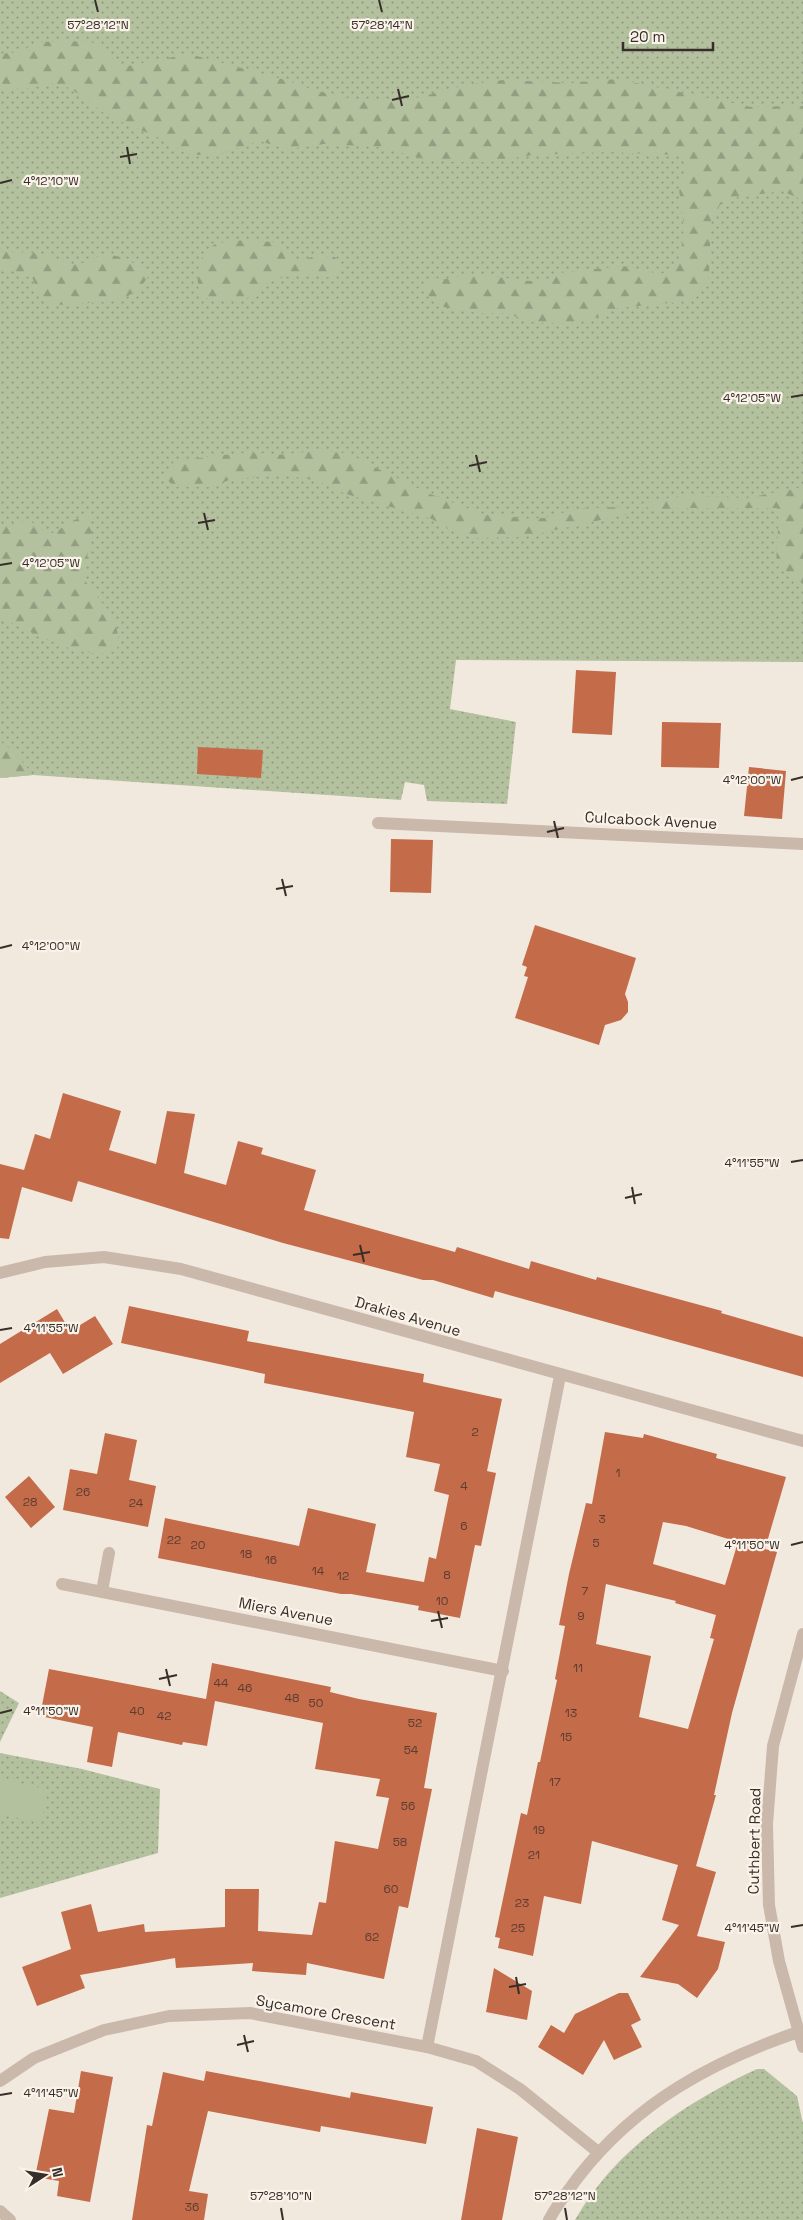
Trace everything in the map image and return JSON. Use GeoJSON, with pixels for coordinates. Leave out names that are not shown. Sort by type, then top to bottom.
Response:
{"type":"FeatureCollection","features":[{"type":"Feature","properties":{"kind":"street","name":"Culcabock Avenue"},"geometry":{"type":"LineString","coordinates":[[378,823],[803,844]]}},
{"type":"Feature","properties":{"kind":"street","name":"Drakies Avenue"},"geometry":{"type":"LineString","coordinates":[[0,1273],[45,1262],[104,1257],[181,1269],[560,1376],[803,1441]]}},
{"type":"Feature","properties":{"kind":"street"},"geometry":{"type":"LineString","coordinates":[[427,2047],[560,1376]]}},
{"type":"Feature","properties":{"kind":"street"},"geometry":{"type":"LineString","coordinates":[[102,1591],[109,1553]]}},
{"type":"Feature","properties":{"kind":"street","name":"Miers Avenue"},"geometry":{"type":"LineString","coordinates":[[62,1584],[503,1671]]}},
{"type":"Feature","properties":{"kind":"street","name":"Cuthbert Road"},"geometry":{"type":"LineString","coordinates":[[803,1634],[773,1746],[767,1824],[769,1905],[779,1961],[803,2047]]}},
{"type":"Feature","properties":{"kind":"street","name":"Sycamore Crescent"},"geometry":{"type":"LineString","coordinates":[[0,2080],[34,2058],[104,2030],[169,2016],[250,2013],[427,2047],[476,2061],[520,2089],[598,2152]]}},
{"type":"Feature","properties":{"kind":"street"},"geometry":{"type":"LineString","coordinates":[[549,2220],[556,2206],[598,2152],[626,2125],[661,2097],[711,2068],[764,2044],[798,2032]]}},
{"type":"Feature","properties":{"kind":"street"},"geometry":{"type":"LineString","coordinates":[[0,2211],[10,2220]]}},
{"type":"Feature","properties":{"kind":"green space"},"geometry":{"type":"Polygon","coordinates":[[[0,0],[803,0],[803,662],[456,660],[450,709],[516,722],[507,804],[427,801],[424,785],[405,782],[401,800],[33,775],[0,778],[0,0]]]}},
{"type":"Feature","properties":{"kind":"green space"},"geometry":{"type":"Polygon","coordinates":[[[73,41],[95,43],[122,67],[189,54],[289,81],[316,91],[362,101],[412,99],[466,85],[503,80],[571,83],[617,79],[751,107],[803,106],[803,200],[782,191],[731,198],[720,205],[711,218],[709,276],[705,289],[689,301],[618,308],[590,320],[570,324],[530,322],[506,313],[478,313],[444,307],[431,300],[422,285],[431,278],[446,279],[474,274],[529,281],[546,280],[559,273],[623,266],[660,274],[670,271],[677,263],[681,251],[684,228],[679,189],[687,162],[676,155],[608,152],[533,155],[486,162],[456,162],[423,159],[382,147],[324,144],[288,149],[259,141],[218,155],[197,155],[183,152],[164,140],[108,116],[70,88],[51,83],[32,88],[0,89],[0,54],[18,52],[40,42],[73,41]]]}},
{"type":"Feature","properties":{"kind":"green space"},"geometry":{"type":"Polygon","coordinates":[[[245,240],[273,242],[287,255],[299,262],[314,256],[335,257],[342,269],[333,278],[302,275],[278,279],[269,283],[256,294],[243,299],[222,300],[202,297],[198,284],[198,269],[203,255],[214,245],[245,240]]]}},
{"type":"Feature","properties":{"kind":"green space"},"geometry":{"type":"Polygon","coordinates":[[[0,252],[42,254],[76,264],[101,256],[121,257],[139,267],[148,277],[139,289],[128,296],[104,302],[55,305],[39,298],[33,279],[15,271],[0,271],[0,252]]]}},
{"type":"Feature","properties":{"kind":"green space"},"geometry":{"type":"Polygon","coordinates":[[[317,451],[346,453],[425,492],[485,515],[500,514],[524,519],[545,518],[577,509],[618,507],[629,510],[628,514],[523,537],[474,538],[452,531],[432,519],[346,494],[318,481],[286,475],[232,479],[211,487],[174,487],[165,477],[174,461],[251,452],[277,455],[317,451]]]}},
{"type":"Feature","properties":{"kind":"green space"},"geometry":{"type":"Polygon","coordinates":[[[803,487],[803,584],[777,564],[778,508],[683,508],[654,511],[647,507],[653,500],[688,496],[747,498],[803,487]]]}},
{"type":"Feature","properties":{"kind":"green space"},"geometry":{"type":"Polygon","coordinates":[[[88,516],[93,527],[83,577],[108,610],[117,628],[117,650],[104,653],[89,653],[58,644],[0,617],[0,528],[28,520],[50,534],[76,519],[88,516]]]}},
{"type":"Feature","properties":{"kind":"green space"},"geometry":{"type":"Polygon","coordinates":[[[0,741],[15,753],[33,775],[0,778],[0,741]]]}},
{"type":"Feature","properties":{"kind":"green space"},"geometry":{"type":"Polygon","coordinates":[[[0,1691],[19,1703],[0,1742],[0,1691]]]}},
{"type":"Feature","properties":{"kind":"green space"},"geometry":{"type":"Polygon","coordinates":[[[0,1753],[82,1769],[160,1789],[158,1853],[0,1898],[0,1753]]]}},
{"type":"Feature","properties":{"kind":"green space"},"geometry":{"type":"Polygon","coordinates":[[[0,1778],[48,1790],[41,1823],[0,1814],[0,1778]]]}},
{"type":"Feature","properties":{"kind":"green space"},"geometry":{"type":"Polygon","coordinates":[[[757,2069],[764,2069],[797,2096],[803,2124],[803,2220],[575,2220],[591,2195],[631,2150],[678,2113],[730,2082],[757,2069]]]}},
{"type":"Feature","properties":{"kind":"building"},"geometry":{"type":"Polygon","coordinates":[[[576,670],[616,672],[612,735],[572,733],[576,670]]]}},
{"type":"Feature","properties":{"kind":"building"},"geometry":{"type":"Polygon","coordinates":[[[662,722],[721,723],[719,768],[661,767],[662,722]]]}},
{"type":"Feature","properties":{"kind":"building"},"geometry":{"type":"Polygon","coordinates":[[[198,747],[263,750],[261,778],[197,774],[198,747]]]}},
{"type":"Feature","properties":{"kind":"building"},"geometry":{"type":"Polygon","coordinates":[[[749,767],[786,771],[782,819],[744,816],[749,767]]]}},
{"type":"Feature","properties":{"kind":"building"},"geometry":{"type":"Polygon","coordinates":[[[391,839],[433,840],[431,893],[390,892],[391,839]]]}},
{"type":"Feature","properties":{"kind":"building"},"geometry":{"type":"Polygon","coordinates":[[[535,925],[636,958],[625,994],[628,1002],[628,1012],[621,1020],[605,1025],[599,1045],[515,1018],[528,977],[524,976],[527,967],[522,965],[535,925]]]}},
{"type":"Feature","properties":{"kind":"building"},"geometry":{"type":"Polygon","coordinates":[[[63,1093],[121,1111],[109,1150],[156,1164],[167,1111],[195,1114],[184,1173],[226,1185],[238,1141],[263,1148],[261,1154],[316,1170],[304,1210],[455,1252],[457,1247],[529,1269],[531,1261],[596,1280],[597,1277],[722,1311],[721,1313],[803,1337],[803,1377],[495,1291],[493,1298],[433,1280],[423,1280],[283,1243],[78,1181],[72,1202],[22,1187],[9,1239],[0,1238],[0,1164],[24,1170],[35,1134],[50,1139],[63,1093]]]}},
{"type":"Feature","properties":{"kind":"building"},"geometry":{"type":"Polygon","coordinates":[[[129,1306],[249,1331],[247,1341],[424,1374],[423,1382],[502,1399],[487,1471],[496,1473],[481,1546],[475,1545],[460,1618],[418,1610],[419,1606],[351,1594],[341,1594],[158,1558],[165,1518],[299,1546],[308,1508],[376,1524],[366,1572],[424,1582],[429,1557],[436,1559],[449,1495],[434,1491],[440,1464],[406,1457],[414,1412],[264,1383],[265,1374],[121,1343],[129,1306]]]}},
{"type":"Feature","properties":{"kind":"building"},"geometry":{"type":"Polygon","coordinates":[[[57,1309],[70,1331],[95,1316],[113,1344],[63,1374],[50,1353],[0,1383],[0,1344],[57,1309]]]}},
{"type":"Feature","properties":{"kind":"building"},"geometry":{"type":"Polygon","coordinates":[[[605,1432],[643,1438],[644,1434],[717,1454],[716,1458],[786,1477],[765,1549],[777,1552],[732,1713],[714,1795],[716,1795],[696,1866],[716,1872],[697,1936],[725,1942],[718,1969],[697,1998],[678,1984],[640,1977],[679,1925],[662,1920],[678,1865],[592,1841],[581,1904],[544,1896],[533,1956],[498,1948],[500,1938],[495,1937],[521,1813],[527,1815],[557,1680],[555,1679],[565,1626],[559,1625],[569,1574],[586,1503],[592,1504],[605,1432]],[[663,1522],[653,1564],[725,1585],[738,1542],[686,1526],[663,1522]],[[606,1584],[596,1644],[651,1656],[639,1717],[688,1729],[714,1639],[710,1638],[716,1615],[675,1603],[676,1601],[606,1584]]]}},
{"type":"Feature","properties":{"kind":"building"},"geometry":{"type":"Polygon","coordinates":[[[105,1433],[137,1440],[129,1480],[156,1486],[148,1527],[63,1510],[70,1469],[97,1474],[105,1433]]]}},
{"type":"Feature","properties":{"kind":"building"},"geometry":{"type":"Polygon","coordinates":[[[29,1476],[55,1507],[31,1528],[5,1497],[29,1476]]]}},
{"type":"Feature","properties":{"kind":"building"},"geometry":{"type":"Polygon","coordinates":[[[212,1663],[331,1687],[330,1692],[359,1699],[437,1713],[424,1788],[432,1789],[408,1908],[399,1906],[384,1979],[307,1963],[306,1975],[252,1971],[253,1963],[176,1968],[175,1958],[80,1975],[85,1988],[37,2006],[22,1967],[71,1949],[61,1912],[91,1904],[98,1932],[144,1924],[145,1932],[225,1927],[225,1889],[259,1889],[258,1931],[312,1935],[319,1902],[326,1903],[335,1841],[378,1849],[389,1798],[376,1796],[380,1779],[315,1769],[323,1723],[215,1701],[207,1746],[183,1742],[182,1745],[118,1732],[112,1767],[87,1762],[93,1727],[40,1716],[49,1669],[206,1699],[212,1663]]]}},
{"type":"Feature","properties":{"kind":"building"},"geometry":{"type":"Polygon","coordinates":[[[494,1968],[532,1991],[527,2020],[486,2012],[494,1968]]]}},
{"type":"Feature","properties":{"kind":"building"},"geometry":{"type":"Polygon","coordinates":[[[619,1993],[628,1993],[641,2020],[631,2025],[642,2047],[614,2060],[604,2040],[583,2075],[538,2047],[551,2025],[564,2033],[575,2014],[619,1993]]]}},
{"type":"Feature","properties":{"kind":"building"},"geometry":{"type":"Polygon","coordinates":[[[81,2071],[113,2077],[90,2202],[57,2196],[59,2181],[35,2177],[49,2109],[74,2113],[81,2071]]]}},
{"type":"Feature","properties":{"kind":"building"},"geometry":{"type":"Polygon","coordinates":[[[206,2071],[350,2098],[351,2092],[433,2107],[426,2144],[321,2126],[320,2132],[208,2111],[189,2191],[208,2194],[204,2220],[132,2220],[147,2125],[152,2126],[163,2072],[204,2081],[206,2071]]]}},
{"type":"Feature","properties":{"kind":"building"},"geometry":{"type":"Polygon","coordinates":[[[477,2128],[518,2137],[502,2220],[461,2220],[477,2128]]]}}]}
